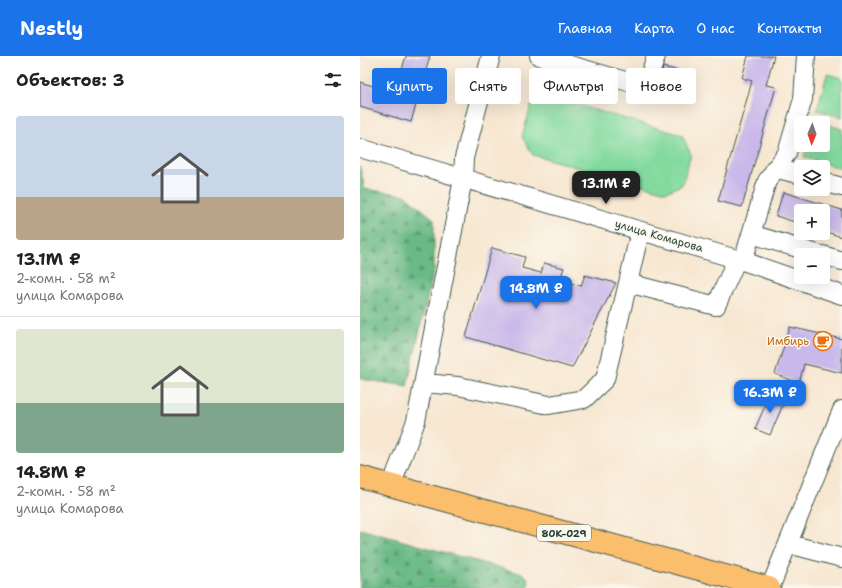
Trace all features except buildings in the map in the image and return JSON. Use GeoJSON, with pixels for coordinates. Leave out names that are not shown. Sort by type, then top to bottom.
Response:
{"type":"FeatureCollection","features":[{"type":"Feature","properties":{"kind":"main road","name":"80К-029"},"geometry":{"type":"LineString","coordinates":[[360,477],[769,588]]}},
{"type":"Feature","properties":{"kind":"street"},"geometry":{"type":"LineString","coordinates":[[391,486],[416,421],[463,179],[464,158],[491,56]]}},
{"type":"Feature","properties":{"kind":"street"},"geometry":{"type":"LineString","coordinates":[[539,56],[646,87],[656,56]]}},
{"type":"Feature","properties":{"kind":"street"},"geometry":{"type":"LineString","coordinates":[[628,283],[716,306],[740,260],[751,234],[767,181],[787,153],[802,104],[806,56]]}},
{"type":"Feature","properties":{"kind":"street","name":"улица Комарова"},"geometry":{"type":"LineString","coordinates":[[360,148],[740,260],[842,295]]}},
{"type":"Feature","properties":{"kind":"street"},"geometry":{"type":"LineString","coordinates":[[775,168],[794,174]]}},
{"type":"Feature","properties":{"kind":"street"},"geometry":{"type":"LineString","coordinates":[[830,184],[842,187]]}},
{"type":"Feature","properties":{"kind":"street"},"geometry":{"type":"LineString","coordinates":[[424,383],[458,386],[549,405],[584,399],[605,379],[640,231]]}},
{"type":"Feature","properties":{"kind":"street"},"geometry":{"type":"LineString","coordinates":[[751,234],[798,248]]}},
{"type":"Feature","properties":{"kind":"street"},"geometry":{"type":"LineString","coordinates":[[830,257],[842,261]]}},
{"type":"Feature","properties":{"kind":"street"},"geometry":{"type":"LineString","coordinates":[[769,588],[789,544],[842,410]]}},
{"type":"Feature","properties":{"kind":"street"},"geometry":{"type":"LineString","coordinates":[[789,544],[842,558]]}},
{"type":"Feature","properties":{"kind":"green space"},"geometry":{"type":"Polygon","coordinates":[[[827,74],[842,78],[842,117],[817,110],[827,74]]]}},
{"type":"Feature","properties":{"kind":"green space"},"geometry":{"type":"Polygon","coordinates":[[[535,104],[574,104],[682,135],[691,155],[682,185],[666,192],[533,155],[522,137],[531,106],[535,104]]]}},
{"type":"Feature","properties":{"kind":"green space"},"geometry":{"type":"Polygon","coordinates":[[[830,125],[842,129],[842,162],[840,168],[830,165],[830,160],[814,160],[804,157],[805,152],[830,152],[830,125]]]}},
{"type":"Feature","properties":{"kind":"green space"},"geometry":{"type":"Polygon","coordinates":[[[360,166],[365,189],[405,195],[434,219],[434,269],[407,386],[360,379],[360,166]]]}},
{"type":"Feature","properties":{"kind":"green space"},"geometry":{"type":"Polygon","coordinates":[[[360,529],[523,574],[529,579],[528,588],[360,588],[360,529]]]}},
{"type":"Feature","properties":{"kind":"place","name":"Имбирь"},"geometry":{"type":"Point","coordinates":[823,341]}}]}
